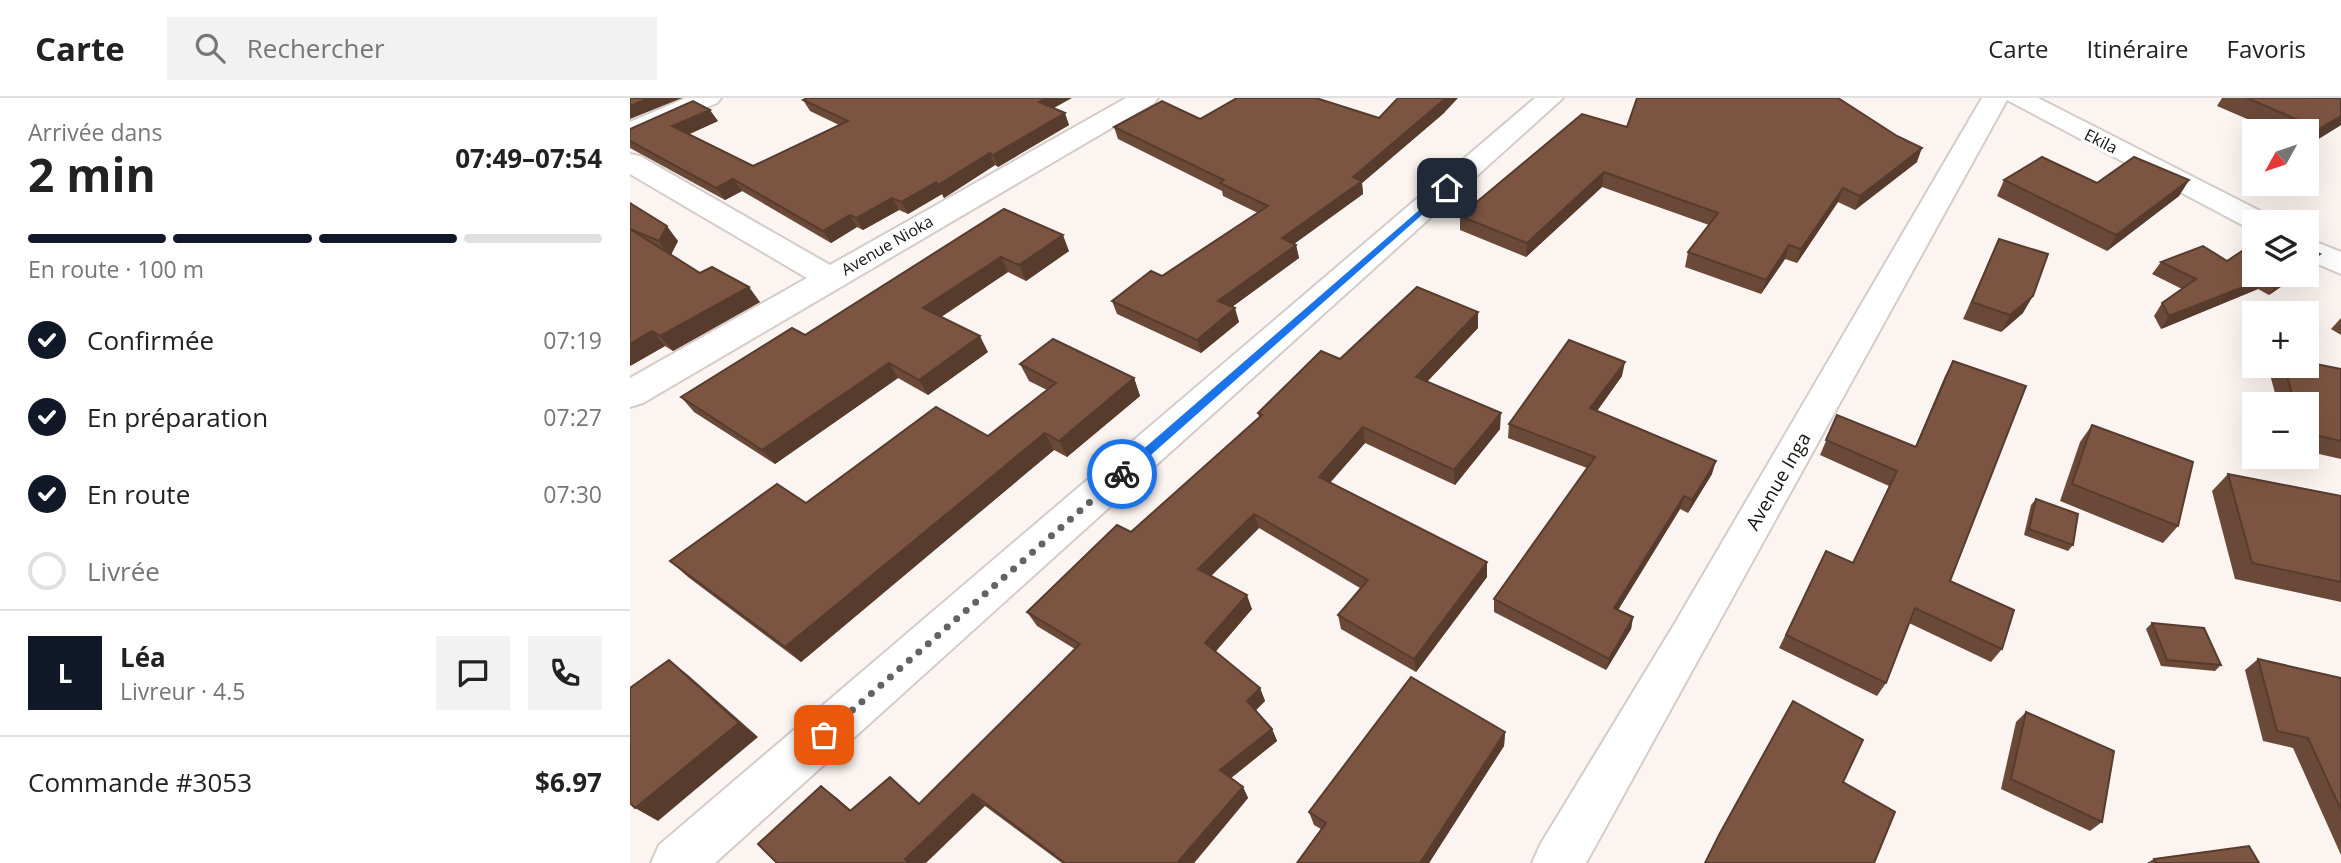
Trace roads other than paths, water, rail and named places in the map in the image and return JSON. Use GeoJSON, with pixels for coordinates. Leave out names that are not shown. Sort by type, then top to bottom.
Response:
{"type":"FeatureCollection","features":[{"type":"Feature","properties":{"kind":"street"},"geometry":{"type":"LineString","coordinates":[[630,132],[708,98]]}},
{"type":"Feature","properties":{"kind":"street","name":"Avenue Nioka"},"geometry":{"type":"LineString","coordinates":[[630,394],[1145,98]]}},
{"type":"Feature","properties":{"kind":"street"},"geometry":{"type":"LineString","coordinates":[[677,863],[1550,98]]}},
{"type":"Feature","properties":{"kind":"street","name":"Avenue Inga"},"geometry":{"type":"LineString","coordinates":[[1558,863],[1690,637],[1995,98]]}},
{"type":"Feature","properties":{"kind":"street","name":"Ekila"},"geometry":{"type":"LineString","coordinates":[[2018,98],[2242,213]]}},
{"type":"Feature","properties":{"kind":"street"},"geometry":{"type":"LineString","coordinates":[[630,162],[830,278]]}},
{"type":"Feature","properties":{"kind":"street"},"geometry":{"type":"LineString","coordinates":[[2319,253],[2341,264]]}}]}
